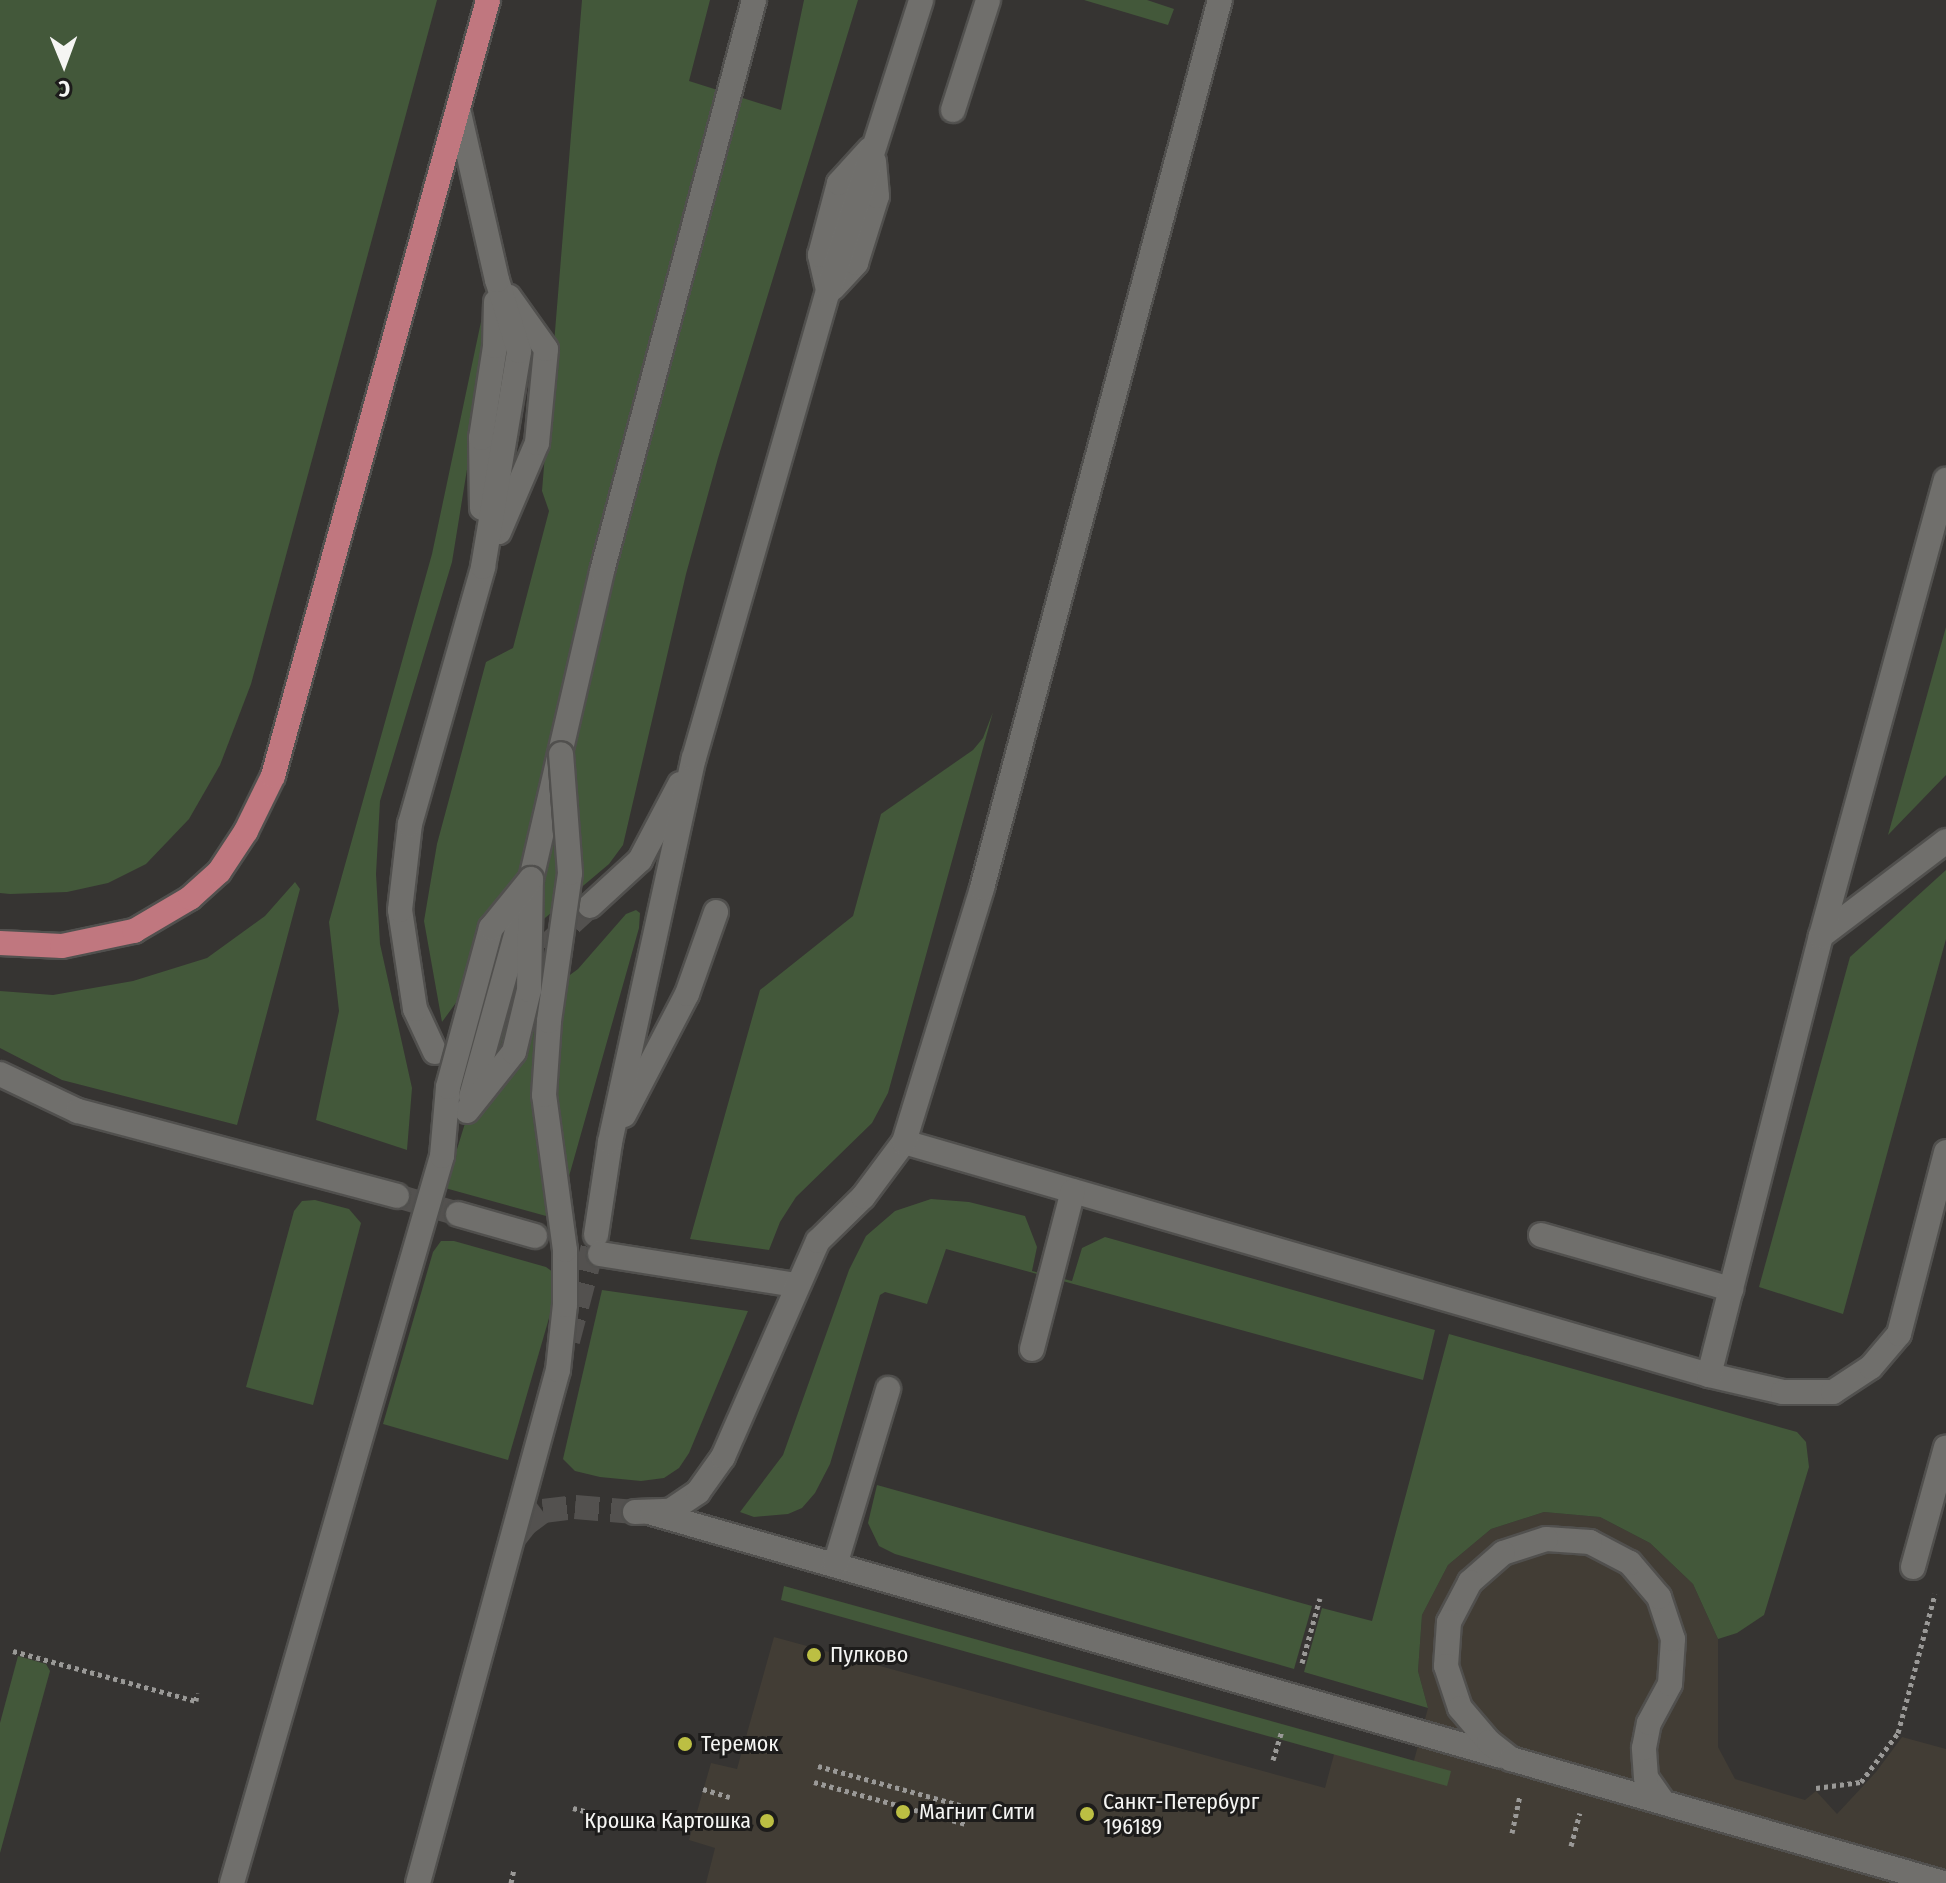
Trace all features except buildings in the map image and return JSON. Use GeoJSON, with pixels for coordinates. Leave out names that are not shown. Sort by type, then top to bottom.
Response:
{"type":"FeatureCollection","features":[{"type":"Feature","properties":{"kind":"main road"},"geometry":{"type":"LineString","coordinates":[[0,943],[62,946],[134,931],[190,898],[219,872],[246,831],[273,776],[488,0]]}},
{"type":"Feature","properties":{"kind":"street"},"geometry":{"type":"LineString","coordinates":[[442,1156],[467,1111],[514,1052],[529,990],[531,879],[602,571],[754,0]]}},
{"type":"Feature","properties":{"kind":"street"},"geometry":{"type":"LineString","coordinates":[[796,1285],[598,1245],[610,1142],[694,758],[828,292],[921,0]]}},
{"type":"Feature","properties":{"kind":"street"},"geometry":{"type":"LineString","coordinates":[[953,110],[988,0]]}},
{"type":"Feature","properties":{"kind":"street"},"geometry":{"type":"LineString","coordinates":[[1220,0],[982,888],[904,1142],[863,1197],[818,1241],[796,1285],[723,1457],[698,1492],[670,1511],[642,1512],[1943,1883]]}},
{"type":"Feature","properties":{"kind":"street"},"geometry":{"type":"LineString","coordinates":[[435,1052],[415,1009],[400,910],[410,824],[483,567],[519,351],[497,280],[458,109]]}},
{"type":"Feature","properties":{"kind":"street"},"geometry":{"type":"LineString","coordinates":[[1709,1375],[1821,936],[1946,480]]}},
{"type":"Feature","properties":{"kind":"street"},"geometry":{"type":"LineString","coordinates":[[418,1883],[558,1370],[565,1305],[565,1250],[544,1095],[549,1021],[570,873],[561,754]]}},
{"type":"Feature","properties":{"kind":"street"},"geometry":{"type":"LineString","coordinates":[[590,906],[640,860],[694,758]]}},
{"type":"Feature","properties":{"kind":"street"},"geometry":{"type":"LineString","coordinates":[[1821,936],[1946,841]]}},
{"type":"Feature","properties":{"kind":"street"},"geometry":{"type":"LineString","coordinates":[[232,1883],[442,1156],[448,1087],[491,928],[531,879]]}},
{"type":"Feature","properties":{"kind":"street"},"geometry":{"type":"LineString","coordinates":[[610,1142],[687,994],[716,912]]}},
{"type":"Feature","properties":{"kind":"street"},"geometry":{"type":"LineString","coordinates":[[0,1074],[78,1111],[397,1196]]}},
{"type":"Feature","properties":{"kind":"street"},"geometry":{"type":"LineString","coordinates":[[904,1142],[1709,1375],[1783,1392],[1833,1392],[1871,1367],[1899,1334],[1946,1152]]}},
{"type":"Feature","properties":{"kind":"street"},"geometry":{"type":"LineString","coordinates":[[1032,1349],[1073,1191]]}},
{"type":"Feature","properties":{"kind":"street"},"geometry":{"type":"LineString","coordinates":[[458,1214],[535,1236]]}},
{"type":"Feature","properties":{"kind":"street"},"geometry":{"type":"LineString","coordinates":[[1541,1235],[1731,1289]]}},
{"type":"Feature","properties":{"kind":"street"},"geometry":{"type":"LineString","coordinates":[[835,1565],[888,1389]]}},
{"type":"Feature","properties":{"kind":"street"},"geometry":{"type":"LineString","coordinates":[[1913,1567],[1946,1447]]}},
{"type":"Feature","properties":{"kind":"street"},"geometry":{"type":"LineString","coordinates":[[1511,1759],[1489,1742],[1460,1708],[1446,1666],[1449,1622],[1470,1582],[1503,1553],[1546,1539],[1590,1542],[1630,1563],[1650,1585],[1659,1597],[1673,1639],[1670,1684],[1649,1723],[1644,1748],[1646,1778],[1663,1802]]}},
{"type":"Feature","properties":{"kind":"path"},"geometry":{"type":"LineString","coordinates":[[1816,1788],[1861,1782],[1898,1733],[1936,1589],[1946,1590]]}},
{"type":"Feature","properties":{"kind":"path"},"geometry":{"type":"LineString","coordinates":[[1299,1671],[1320,1598]]}},
{"type":"Feature","properties":{"kind":"path"},"geometry":{"type":"LineString","coordinates":[[13,1651],[196,1701],[197,1693]]}},
{"type":"Feature","properties":{"kind":"path"},"geometry":{"type":"LineString","coordinates":[[818,1766],[970,1808]]}},
{"type":"Feature","properties":{"kind":"path"},"geometry":{"type":"LineString","coordinates":[[814,1782],[965,1824]]}},
{"type":"Feature","properties":{"kind":"path"},"geometry":{"type":"LineString","coordinates":[[703,1789],[730,1797]]}},
{"type":"Feature","properties":{"kind":"path"},"geometry":{"type":"LineString","coordinates":[[573,1808],[645,1827]]}},
{"type":"Feature","properties":{"kind":"path"},"geometry":{"type":"LineString","coordinates":[[511,1883],[514,1869]]}},
{"type":"Feature","properties":{"kind":"shaded area","name":"Пулково"},"geometry":{"type":"Polygon","coordinates":[[[1544,1512],[1600,1517],[1650,1543],[1693,1584],[1718,1639],[1718,1747],[1735,1779],[1805,1800],[1816,1791],[1837,1814],[1876,1772],[1902,1737],[1946,1749],[1946,1883],[706,1883],[715,1848],[689,1840],[711,1763],[737,1769],[774,1637],[1325,1788],[1336,1747],[1412,1768],[1428,1708],[1418,1671],[1422,1615],[1448,1565],[1491,1529],[1544,1512]]]}},
{"type":"Feature","properties":{"kind":"green space"},"geometry":{"type":"Polygon","coordinates":[[[0,0],[437,0],[251,684],[220,765],[189,819],[146,864],[108,883],[67,892],[0,893],[0,0]]]}},
{"type":"Feature","properties":{"kind":"green space"},"geometry":{"type":"Polygon","coordinates":[[[582,0],[710,0],[689,81],[781,110],[804,0],[858,0],[718,458],[686,574],[623,845],[609,864],[474,978],[442,1022],[424,921],[437,844],[486,662],[513,648],[549,511],[542,491],[582,0]]]}},
{"type":"Feature","properties":{"kind":"green space"},"geometry":{"type":"Polygon","coordinates":[[[1084,0],[1147,0],[1174,9],[1168,25],[1084,0]]]}},
{"type":"Feature","properties":{"kind":"green space"},"geometry":{"type":"Polygon","coordinates":[[[482,317],[487,346],[452,562],[380,801],[376,874],[380,944],[412,1088],[407,1150],[316,1120],[339,1011],[329,922],[432,554],[482,317]]]}},
{"type":"Feature","properties":{"kind":"green space"},"geometry":{"type":"Polygon","coordinates":[[[1946,627],[1946,775],[1888,835],[1946,627]]]}},
{"type":"Feature","properties":{"kind":"green space"},"geometry":{"type":"Polygon","coordinates":[[[993,712],[888,1093],[872,1123],[796,1197],[780,1222],[769,1250],[690,1239],[760,990],[853,916],[881,814],[973,750],[983,738],[993,712]]]}},
{"type":"Feature","properties":{"kind":"green space"},"geometry":{"type":"Polygon","coordinates":[[[1946,870],[1946,939],[1843,1314],[1759,1287],[1850,957],[1946,870]]]}},
{"type":"Feature","properties":{"kind":"green space"},"geometry":{"type":"Polygon","coordinates":[[[295,882],[300,889],[237,1125],[62,1080],[0,1048],[0,991],[53,995],[133,981],[207,958],[265,916],[295,882]]]}},
{"type":"Feature","properties":{"kind":"green space"},"geometry":{"type":"Polygon","coordinates":[[[636,910],[640,913],[639,928],[557,1219],[445,1188],[491,1039],[509,1020],[578,969],[626,914],[636,910]]]}},
{"type":"Feature","properties":{"kind":"green space"},"geometry":{"type":"Polygon","coordinates":[[[931,1199],[969,1202],[1025,1216],[1037,1247],[1032,1271],[1072,1281],[1082,1248],[1105,1237],[1435,1330],[1423,1380],[946,1249],[927,1304],[885,1292],[880,1295],[830,1464],[815,1493],[802,1508],[788,1514],[754,1517],[740,1512],[783,1455],[849,1270],[866,1236],[895,1211],[931,1199]]]}},
{"type":"Feature","properties":{"kind":"green space"},"geometry":{"type":"Polygon","coordinates":[[[315,1200],[349,1209],[361,1223],[313,1405],[246,1387],[294,1211],[302,1201],[315,1200]]]}},
{"type":"Feature","properties":{"kind":"green space"},"geometry":{"type":"Polygon","coordinates":[[[441,1241],[454,1241],[546,1267],[557,1275],[558,1287],[508,1460],[383,1424],[433,1252],[441,1241]]]}},
{"type":"Feature","properties":{"kind":"green space"},"geometry":{"type":"Polygon","coordinates":[[[602,1290],[748,1311],[689,1453],[679,1468],[664,1478],[641,1481],[600,1477],[575,1471],[563,1459],[602,1290]]]}},
{"type":"Feature","properties":{"kind":"green space"},"geometry":{"type":"Polygon","coordinates":[[[1449,1334],[1797,1432],[1806,1442],[1809,1467],[1764,1615],[1737,1633],[1718,1639],[1693,1584],[1650,1543],[1600,1517],[1544,1512],[1491,1529],[1448,1565],[1422,1615],[1418,1671],[1428,1708],[1304,1672],[1322,1608],[1372,1621],[1449,1334]]]}},
{"type":"Feature","properties":{"kind":"green space"},"geometry":{"type":"Polygon","coordinates":[[[877,1485],[1312,1606],[1294,1669],[895,1554],[879,1546],[868,1523],[877,1485]]]}},
{"type":"Feature","properties":{"kind":"green space"},"geometry":{"type":"Polygon","coordinates":[[[784,1586],[1451,1771],[1447,1786],[781,1600],[784,1586]]]}},
{"type":"Feature","properties":{"kind":"green space"},"geometry":{"type":"Polygon","coordinates":[[[18,1656],[46,1664],[50,1671],[0,1853],[0,1723],[18,1656]]]}},
{"type":"Feature","properties":{"kind":"tunnel"},"geometry":{"type":"LineString","coordinates":[[467,1046],[474,1022],[518,972],[590,906]]}},
{"type":"Feature","properties":{"kind":"tunnel"},"geometry":{"type":"LineString","coordinates":[[397,1196],[458,1214]]}},
{"type":"Feature","properties":{"kind":"tunnel"},"geometry":{"type":"LineString","coordinates":[[568,1341],[596,1235]]}},
{"type":"Feature","properties":{"kind":"tunnel"},"geometry":{"type":"LineString","coordinates":[[511,1543],[526,1524],[543,1511],[575,1507],[635,1512]]}},
{"type":"Feature","properties":{"kind":"place","name":"Пулково"},"geometry":{"type":"Point","coordinates":[814,1655]}},
{"type":"Feature","properties":{"kind":"place","name":"Теремок"},"geometry":{"type":"Point","coordinates":[685,1744]}},
{"type":"Feature","properties":{"kind":"place","name":"Магнит Сити"},"geometry":{"type":"Point","coordinates":[903,1812]}},
{"type":"Feature","properties":{"kind":"place","name":"Санкт-Петербург 196189"},"geometry":{"type":"Point","coordinates":[1087,1814]}},
{"type":"Feature","properties":{"kind":"place","name":"Крошка Картошка"},"geometry":{"type":"Point","coordinates":[767,1821]}}]}
